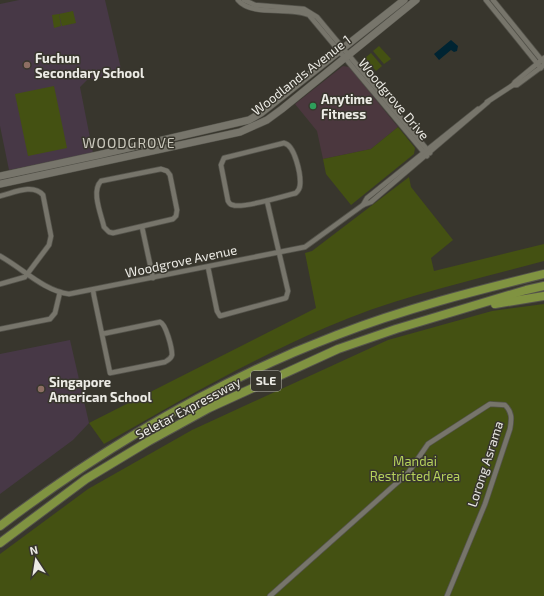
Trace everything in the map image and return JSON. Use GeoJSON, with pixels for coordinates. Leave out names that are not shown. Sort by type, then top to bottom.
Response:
{"type":"FeatureCollection","features":[{"type":"Feature","properties":{"kind":"highway","name":"Seletar Expressway"},"geometry":{"type":"LineString","coordinates":[[0,526],[79,468],[138,432],[268,365],[338,335],[425,306],[544,274]]}},
{"type":"Feature","properties":{"kind":"highway","name":"Seletar Expressway"},"geometry":{"type":"LineString","coordinates":[[0,544],[86,479],[149,441],[209,408],[338,349],[461,309],[544,286]]}},
{"type":"Feature","properties":{"kind":"highway"},"geometry":{"type":"LineString","coordinates":[[461,309],[544,296]]}},
{"type":"Feature","properties":{"kind":"main road","name":"Woodlands Avenue 1"},"geometry":{"type":"LineString","coordinates":[[0,176],[106,154],[249,120],[261,113],[404,0]]}},
{"type":"Feature","properties":{"kind":"main road","name":"Woodlands Avenue 1"},"geometry":{"type":"LineString","coordinates":[[0,184],[240,132],[252,128],[282,109],[416,0]]}},
{"type":"Feature","properties":{"kind":"street"},"geometry":{"type":"LineString","coordinates":[[238,0],[248,7],[263,10],[301,11],[309,15],[341,49]]}},
{"type":"Feature","properties":{"kind":"street"},"geometry":{"type":"LineString","coordinates":[[244,0],[255,5],[304,9],[311,12],[341,49]]}},
{"type":"Feature","properties":{"kind":"street"},"geometry":{"type":"LineString","coordinates":[[486,0],[542,63]]}},
{"type":"Feature","properties":{"kind":"street"},"geometry":{"type":"LineString","coordinates":[[493,0],[542,63]]}},
{"type":"Feature","properties":{"kind":"street","name":"Woodgrove Drive"},"geometry":{"type":"LineString","coordinates":[[341,49],[427,152]]}},
{"type":"Feature","properties":{"kind":"street","name":"Woodgrove Avenue"},"geometry":{"type":"LineString","coordinates":[[0,256],[27,274],[60,292],[70,294],[305,247],[363,205],[367,198],[427,152],[488,102],[542,63]]}},
{"type":"Feature","properties":{"kind":"street"},"geometry":{"type":"LineString","coordinates":[[284,143],[291,146],[300,187],[296,193],[267,200],[238,206],[231,204],[228,201],[221,165],[224,158],[284,143]]}},
{"type":"Feature","properties":{"kind":"street"},"geometry":{"type":"LineString","coordinates":[[161,169],[167,171],[170,175],[177,210],[176,216],[172,219],[142,227],[113,233],[106,230],[96,191],[101,181],[161,169]]}},
{"type":"Feature","properties":{"kind":"street"},"geometry":{"type":"LineString","coordinates":[[0,196],[36,189],[43,195],[51,238],[27,274],[20,280],[0,284]]}},
{"type":"Feature","properties":{"kind":"street"},"geometry":{"type":"LineString","coordinates":[[208,267],[217,311],[220,316],[286,298],[288,291],[267,200]]}},
{"type":"Feature","properties":{"kind":"street"},"geometry":{"type":"LineString","coordinates":[[142,227],[153,278]]}},
{"type":"Feature","properties":{"kind":"street"},"geometry":{"type":"LineString","coordinates":[[93,290],[102,334],[110,373],[165,362],[170,359],[172,355],[166,326],[160,322],[102,334]]}},
{"type":"Feature","properties":{"kind":"street"},"geometry":{"type":"LineString","coordinates":[[0,329],[50,319],[55,313],[60,292]]}},
{"type":"Feature","properties":{"kind":"street","name":"Lorong Asrama"},"geometry":{"type":"LineString","coordinates":[[270,596],[408,473],[428,444],[490,404],[505,404],[510,410],[512,417],[510,429],[485,504],[447,596]]}},
{"type":"Feature","properties":{"kind":"shaded area"},"geometry":{"type":"Polygon","coordinates":[[[19,0],[105,0],[122,73],[87,80],[80,87],[93,153],[9,170],[0,126],[0,4],[19,0]]]}},
{"type":"Feature","properties":{"kind":"shaded area"},"geometry":{"type":"Polygon","coordinates":[[[343,66],[349,67],[398,127],[371,149],[323,159],[317,131],[295,104],[343,66]]]}},
{"type":"Feature","properties":{"kind":"shaded area","name":"Singapore American School"},"geometry":{"type":"Polygon","coordinates":[[[70,340],[89,423],[73,440],[0,494],[0,354],[70,340]]]}},
{"type":"Feature","properties":{"kind":"green space"},"geometry":{"type":"Polygon","coordinates":[[[73,11],[76,23],[62,26],[59,14],[73,11]]]}},
{"type":"Feature","properties":{"kind":"green space"},"geometry":{"type":"Polygon","coordinates":[[[59,14],[61,26],[54,28],[52,15],[59,14]]]}},
{"type":"Feature","properties":{"kind":"green space"},"geometry":{"type":"Polygon","coordinates":[[[379,46],[391,59],[384,64],[373,51],[379,46]]]}},
{"type":"Feature","properties":{"kind":"green space"},"geometry":{"type":"Polygon","coordinates":[[[371,53],[382,66],[376,71],[365,58],[371,53]]]}},
{"type":"Feature","properties":{"kind":"green space"},"geometry":{"type":"Polygon","coordinates":[[[54,86],[67,148],[28,156],[15,94],[54,86]]]}},
{"type":"Feature","properties":{"kind":"green space"},"geometry":{"type":"Polygon","coordinates":[[[398,127],[415,148],[414,154],[351,205],[326,174],[323,159],[371,149],[398,127]]]}},
{"type":"Feature","properties":{"kind":"green space"},"geometry":{"type":"Polygon","coordinates":[[[409,177],[411,187],[453,240],[431,258],[434,271],[544,244],[544,261],[407,298],[353,316],[242,367],[104,444],[89,423],[316,308],[305,253],[312,251],[409,177]]]}},
{"type":"Feature","properties":{"kind":"green space","name":"Mandai Restricted Area"},"geometry":{"type":"Polygon","coordinates":[[[544,304],[544,596],[0,596],[0,554],[88,489],[192,430],[388,340],[492,311],[544,304]]]}},
{"type":"Feature","properties":{"kind":"water"},"geometry":{"type":"Polygon","coordinates":[[[451,40],[458,46],[457,51],[454,52],[451,50],[439,60],[434,54],[451,40]]]}},
{"type":"Feature","properties":{"kind":"place","name":"Fuchun Secondary School"},"geometry":{"type":"Point","coordinates":[27,65]}},
{"type":"Feature","properties":{"kind":"place","name":"Anytime Fitness"},"geometry":{"type":"Point","coordinates":[313,106]}},
{"type":"Feature","properties":{"kind":"place","name":"Singapore American School"},"geometry":{"type":"Point","coordinates":[41,389]}},
{"type":"Feature","properties":{"kind":"district","name":"WOODGROVE"},"geometry":{"type":"Point","coordinates":[129,143]}}]}
